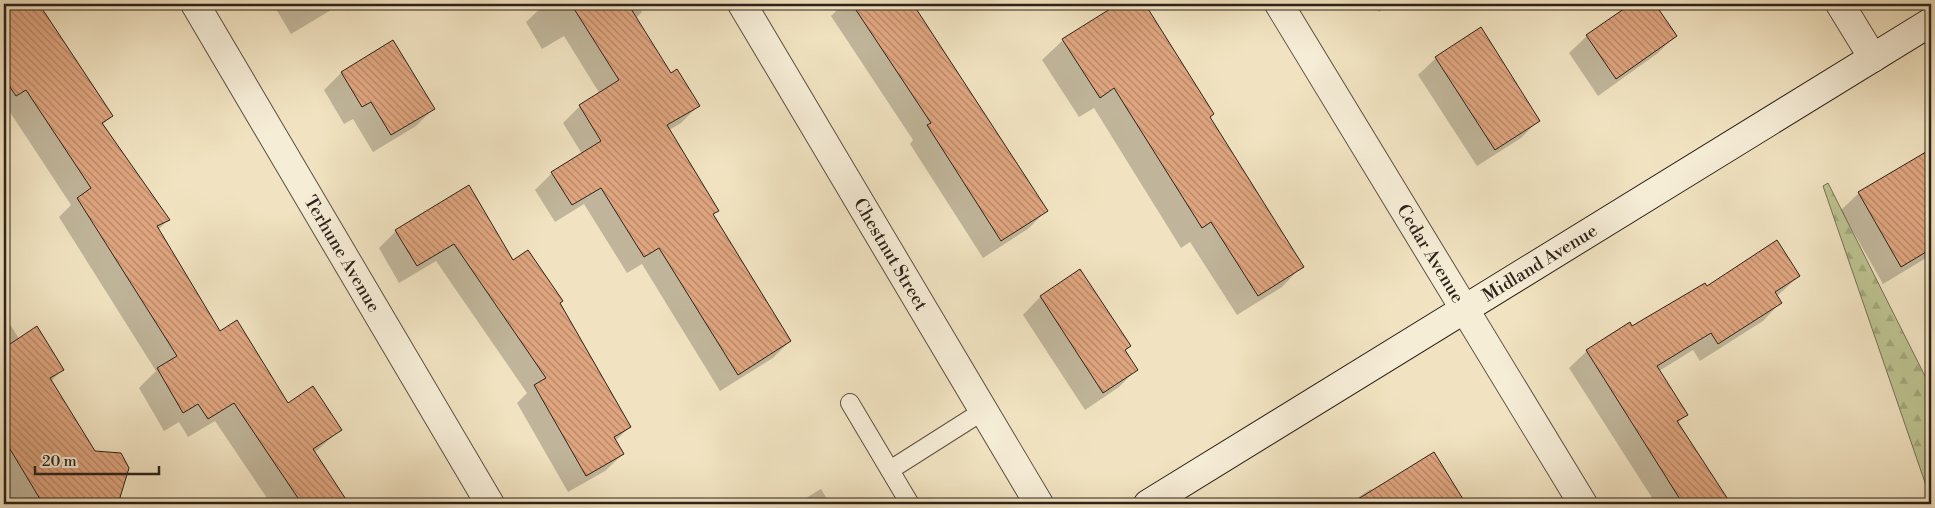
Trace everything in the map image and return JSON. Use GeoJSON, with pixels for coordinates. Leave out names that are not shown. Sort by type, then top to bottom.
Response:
{"type":"FeatureCollection","features":[{"type":"Feature","properties":{"kind":"street","name":"Terhune Avenue"},"geometry":{"type":"LineString","coordinates":[[195,4],[490,504]]}},
{"type":"Feature","properties":{"kind":"street","name":"Chestnut Street"},"geometry":{"type":"LineString","coordinates":[[742,4],[1039,504]]}},
{"type":"Feature","properties":{"kind":"street","name":"Cedar Avenue"},"geometry":{"type":"LineString","coordinates":[[1279,4],[1583,504]]}},
{"type":"Feature","properties":{"kind":"street"},"geometry":{"type":"LineString","coordinates":[[1840,4],[1873,58]]}},
{"type":"Feature","properties":{"kind":"street","name":"Midland Avenue"},"geometry":{"type":"LineString","coordinates":[[1148,504],[1931,22]]}},
{"type":"Feature","properties":{"kind":"lane"},"geometry":{"type":"LineString","coordinates":[[850,403],[910,504]]}},
{"type":"Feature","properties":{"kind":"lane"},"geometry":{"type":"LineString","coordinates":[[890,470],[984,411]]}},
{"type":"Feature","properties":{"kind":"green space"},"geometry":{"type":"Polygon","coordinates":[[[1828,183],[1931,388],[1931,500],[1823,186],[1828,183]]]}},
{"type":"Feature","properties":{"kind":"building"},"geometry":{"type":"Polygon","coordinates":[[[4,4],[39,4],[113,116],[102,123],[170,220],[157,226],[220,331],[237,320],[288,403],[313,386],[342,430],[313,449],[349,504],[302,504],[234,403],[208,419],[198,404],[183,413],[157,368],[177,356],[77,198],[91,188],[26,90],[16,96],[4,78],[4,4]]]}},
{"type":"Feature","properties":{"kind":"building"},"geometry":{"type":"Polygon","coordinates":[[[571,4],[628,4],[671,73],[677,69],[700,106],[667,125],[719,211],[713,214],[791,341],[738,375],[659,248],[644,257],[601,188],[572,205],[551,172],[601,141],[579,105],[619,80],[571,4]]]}},
{"type":"Feature","properties":{"kind":"building"},"geometry":{"type":"Polygon","coordinates":[[[852,4],[913,4],[1048,211],[1001,241],[927,125],[931,123],[852,4]]]}},
{"type":"Feature","properties":{"kind":"building"},"geometry":{"type":"Polygon","coordinates":[[[1118,4],[1145,4],[1214,114],[1210,117],[1304,267],[1258,296],[1211,222],[1202,228],[1114,88],[1100,98],[1062,39],[1118,4]]]}},
{"type":"Feature","properties":{"kind":"building"},"geometry":{"type":"Polygon","coordinates":[[[1631,4],[1655,4],[1677,36],[1616,79],[1586,35],[1631,4]]]}},
{"type":"Feature","properties":{"kind":"building"},"geometry":{"type":"Polygon","coordinates":[[[1481,27],[1540,121],[1495,150],[1435,57],[1481,27]]]}},
{"type":"Feature","properties":{"kind":"building"},"geometry":{"type":"Polygon","coordinates":[[[393,40],[435,109],[391,135],[371,102],[362,107],[341,72],[393,40]]]}},
{"type":"Feature","properties":{"kind":"building"},"geometry":{"type":"Polygon","coordinates":[[[1931,149],[1931,249],[1901,267],[1858,192],[1931,149]]]}},
{"type":"Feature","properties":{"kind":"building"},"geometry":{"type":"Polygon","coordinates":[[[469,185],[513,260],[528,250],[563,301],[560,303],[631,427],[614,437],[624,454],[586,476],[534,385],[546,378],[454,244],[417,266],[395,230],[469,185]]]}},
{"type":"Feature","properties":{"kind":"building"},"geometry":{"type":"Polygon","coordinates":[[[1777,240],[1800,276],[1775,292],[1782,303],[1718,344],[1711,333],[1657,366],[1688,415],[1677,421],[1731,504],[1683,504],[1586,350],[1630,322],[1632,326],[1705,283],[1707,286],[1777,240]]]}},
{"type":"Feature","properties":{"kind":"building"},"geometry":{"type":"Polygon","coordinates":[[[1080,269],[1131,346],[1125,350],[1138,370],[1103,393],[1040,296],[1080,269]]]}},
{"type":"Feature","properties":{"kind":"building"},"geometry":{"type":"Polygon","coordinates":[[[37,326],[64,370],[50,378],[95,451],[121,453],[129,468],[118,504],[43,504],[4,439],[4,348],[37,326]]]}},
{"type":"Feature","properties":{"kind":"building"},"geometry":{"type":"Polygon","coordinates":[[[1434,452],[1466,504],[1350,504],[1434,452]]]}}]}
